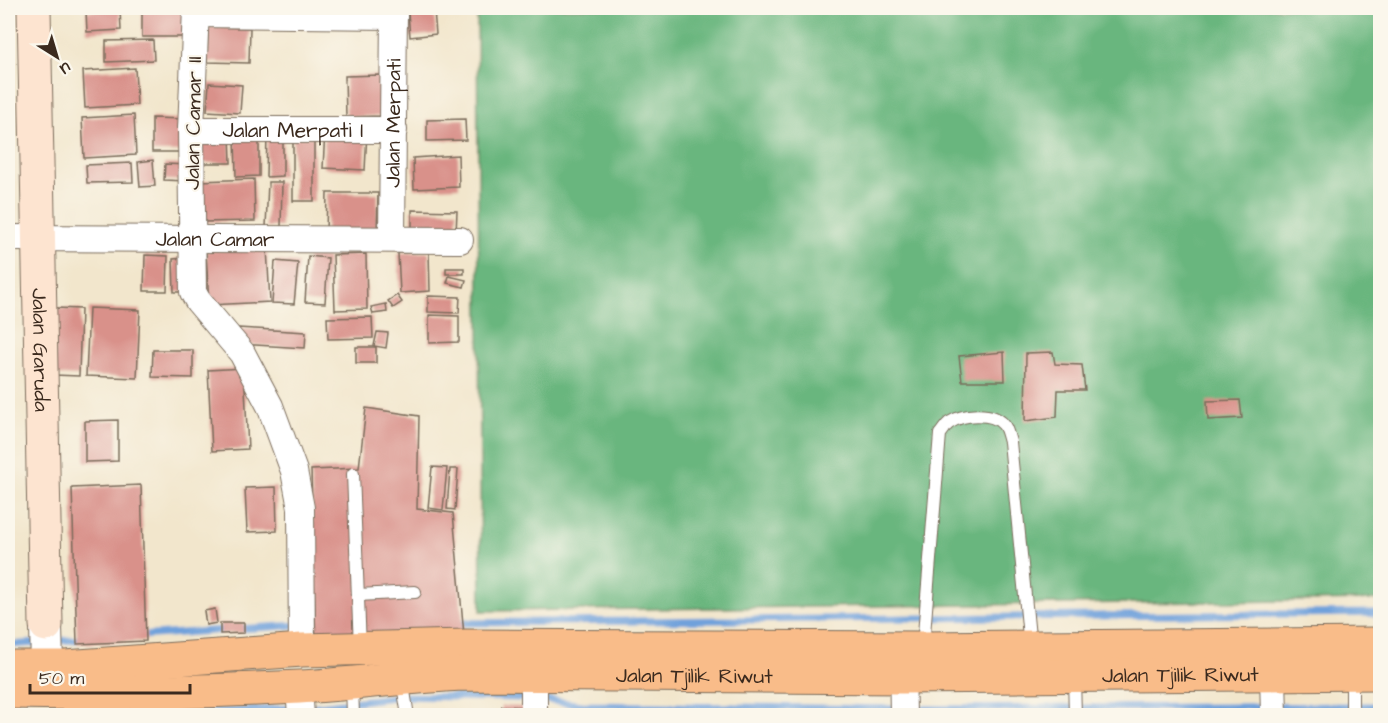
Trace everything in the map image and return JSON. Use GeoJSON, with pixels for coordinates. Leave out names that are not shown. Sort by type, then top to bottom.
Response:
{"type":"FeatureCollection","features":[{"type":"Feature","properties":{"kind":"highway","name":"Jalan Tjilik Riwut"},"geometry":{"type":"LineString","coordinates":[[8,667],[45,679],[148,703],[300,701],[351,682],[466,674],[534,674],[909,658],[1030,648],[1380,644]]}},
{"type":"Feature","properties":{"kind":"highway","name":"Jalan Tjilik Riwut"},"geometry":{"type":"LineString","coordinates":[[8,692],[45,679],[65,667],[302,650],[535,645],[909,658],[1074,676],[1366,673]]}},
{"type":"Feature","properties":{"kind":"main road","name":"Jalan Garuda"},"geometry":{"type":"LineString","coordinates":[[34,8],[46,625]]}},
{"type":"Feature","properties":{"kind":"street"},"geometry":{"type":"LineString","coordinates":[[196,11],[394,12]]}},
{"type":"Feature","properties":{"kind":"street","name":"Jalan Camar II"},"geometry":{"type":"LineString","coordinates":[[196,11],[191,130],[193,292],[242,353],[270,406],[294,471],[301,508],[302,650]]}},
{"type":"Feature","properties":{"kind":"street","name":"Jalan Merpati"},"geometry":{"type":"LineString","coordinates":[[392,239],[394,12]]}},
{"type":"Feature","properties":{"kind":"street","name":"Jalan Merpati I"},"geometry":{"type":"LineString","coordinates":[[191,130],[394,130]]}},
{"type":"Feature","properties":{"kind":"street","name":"Jalan Camar"},"geometry":{"type":"LineString","coordinates":[[8,238],[460,240]]}},
{"type":"Feature","properties":{"kind":"street","name":"Jalan Garuda"},"geometry":{"type":"LineString","coordinates":[[45,679],[46,625]]}},
{"type":"Feature","properties":{"kind":"street"},"geometry":{"type":"LineString","coordinates":[[903,716],[909,658]]}},
{"type":"Feature","properties":{"kind":"street"},"geometry":{"type":"LineString","coordinates":[[534,674],[534,716]]}},
{"type":"Feature","properties":{"kind":"street"},"geometry":{"type":"LineString","coordinates":[[1273,675],[1274,716]]}},
{"type":"Feature","properties":{"kind":"lane"},"geometry":{"type":"LineString","coordinates":[[909,658],[940,434],[947,424],[963,417],[983,416],[997,419],[1005,425],[1010,442],[1030,648]]}},
{"type":"Feature","properties":{"kind":"lane"},"geometry":{"type":"LineString","coordinates":[[354,474],[360,648]]}},
{"type":"Feature","properties":{"kind":"lane"},"geometry":{"type":"LineString","coordinates":[[358,595],[415,592]]}},
{"type":"Feature","properties":{"kind":"lane"},"geometry":{"type":"LineString","coordinates":[[1352,716],[1366,673]]}},
{"type":"Feature","properties":{"kind":"lane"},"geometry":{"type":"LineString","coordinates":[[1074,676],[1075,716]]}},
{"type":"Feature","properties":{"kind":"lane"},"geometry":{"type":"LineString","coordinates":[[402,678],[408,716]]}},
{"type":"Feature","properties":{"kind":"lane"},"geometry":{"type":"LineString","coordinates":[[351,682],[353,716]]}},
{"type":"Feature","properties":{"kind":"green space"},"geometry":{"type":"Polygon","coordinates":[[[477,8],[1380,8],[1380,600],[481,611],[477,8]]]}},
{"type":"Feature","properties":{"kind":"building"},"geometry":{"type":"Polygon","coordinates":[[[120,9],[121,30],[87,32],[86,11],[120,9]]]}},
{"type":"Feature","properties":{"kind":"building"},"geometry":{"type":"Polygon","coordinates":[[[142,10],[185,10],[184,37],[142,37],[142,10]]]}},
{"type":"Feature","properties":{"kind":"building"},"geometry":{"type":"Polygon","coordinates":[[[434,10],[436,34],[410,37],[408,12],[434,10]]]}},
{"type":"Feature","properties":{"kind":"building"},"geometry":{"type":"Polygon","coordinates":[[[208,27],[250,28],[249,63],[207,62],[208,27]]]}},
{"type":"Feature","properties":{"kind":"building"},"geometry":{"type":"Polygon","coordinates":[[[153,40],[154,60],[106,62],[106,41],[153,40]]]}},
{"type":"Feature","properties":{"kind":"building"},"geometry":{"type":"Polygon","coordinates":[[[135,68],[137,105],[85,108],[83,71],[135,68]]]}},
{"type":"Feature","properties":{"kind":"building"},"geometry":{"type":"Polygon","coordinates":[[[381,75],[381,116],[346,117],[345,76],[381,75]]]}},
{"type":"Feature","properties":{"kind":"building"},"geometry":{"type":"Polygon","coordinates":[[[209,83],[242,85],[240,113],[207,111],[209,83]]]}},
{"type":"Feature","properties":{"kind":"building"},"geometry":{"type":"Polygon","coordinates":[[[134,115],[136,155],[84,158],[82,118],[134,115]]]}},
{"type":"Feature","properties":{"kind":"building"},"geometry":{"type":"Polygon","coordinates":[[[152,118],[185,119],[184,152],[152,152],[152,118]]]}},
{"type":"Feature","properties":{"kind":"building"},"geometry":{"type":"Polygon","coordinates":[[[465,119],[466,140],[427,141],[427,120],[465,119]]]}},
{"type":"Feature","properties":{"kind":"building"},"geometry":{"type":"Polygon","coordinates":[[[325,130],[367,132],[365,170],[323,168],[325,130]]]}},
{"type":"Feature","properties":{"kind":"building"},"geometry":{"type":"Polygon","coordinates":[[[267,133],[283,133],[283,176],[266,177],[267,133]]]}},
{"type":"Feature","properties":{"kind":"building"},"geometry":{"type":"Polygon","coordinates":[[[235,134],[259,134],[259,176],[236,177],[235,134]]]}},
{"type":"Feature","properties":{"kind":"building"},"geometry":{"type":"Polygon","coordinates":[[[198,135],[230,135],[231,163],[199,163],[198,135]]]}},
{"type":"Feature","properties":{"kind":"building"},"geometry":{"type":"Polygon","coordinates":[[[293,137],[314,137],[314,201],[293,201],[293,137]]]}},
{"type":"Feature","properties":{"kind":"building"},"geometry":{"type":"Polygon","coordinates":[[[458,155],[459,187],[414,189],[413,158],[458,155]]]}},
{"type":"Feature","properties":{"kind":"building"},"geometry":{"type":"Polygon","coordinates":[[[153,160],[155,186],[140,187],[138,162],[153,160]]]}},
{"type":"Feature","properties":{"kind":"building"},"geometry":{"type":"Polygon","coordinates":[[[132,163],[133,182],[87,183],[86,165],[132,163]]]}},
{"type":"Feature","properties":{"kind":"building"},"geometry":{"type":"Polygon","coordinates":[[[165,164],[187,165],[186,181],[164,180],[165,164]]]}},
{"type":"Feature","properties":{"kind":"building"},"geometry":{"type":"Polygon","coordinates":[[[254,179],[255,221],[200,222],[200,181],[254,179]]]}},
{"type":"Feature","properties":{"kind":"building"},"geometry":{"type":"Polygon","coordinates":[[[268,182],[282,182],[281,227],[266,227],[268,182]]]}},
{"type":"Feature","properties":{"kind":"building"},"geometry":{"type":"Polygon","coordinates":[[[327,193],[378,193],[377,233],[326,233],[327,193]]]}},
{"type":"Feature","properties":{"kind":"building"},"geometry":{"type":"Polygon","coordinates":[[[412,210],[457,211],[456,234],[412,232],[412,210]]]}},
{"type":"Feature","properties":{"kind":"building"},"geometry":{"type":"Polygon","coordinates":[[[267,248],[270,302],[209,305],[206,251],[267,248]]]}},
{"type":"Feature","properties":{"kind":"building"},"geometry":{"type":"Polygon","coordinates":[[[429,252],[430,291],[400,293],[398,253],[429,252]]]}},
{"type":"Feature","properties":{"kind":"building"},"geometry":{"type":"Polygon","coordinates":[[[366,254],[367,309],[335,310],[333,255],[366,254]]]}},
{"type":"Feature","properties":{"kind":"building"},"geometry":{"type":"Polygon","coordinates":[[[145,255],[168,256],[167,291],[144,291],[145,255]]]}},
{"type":"Feature","properties":{"kind":"building"},"geometry":{"type":"Polygon","coordinates":[[[308,256],[328,258],[325,303],[305,302],[308,256]]]}},
{"type":"Feature","properties":{"kind":"building"},"geometry":{"type":"Polygon","coordinates":[[[185,258],[185,292],[174,292],[173,259],[185,258]]]}},
{"type":"Feature","properties":{"kind":"building"},"geometry":{"type":"Polygon","coordinates":[[[275,261],[298,263],[294,304],[272,303],[275,261]]]}},
{"type":"Feature","properties":{"kind":"building"},"geometry":{"type":"Polygon","coordinates":[[[446,268],[464,268],[464,274],[446,274],[446,268]]]}},
{"type":"Feature","properties":{"kind":"building"},"geometry":{"type":"Polygon","coordinates":[[[449,276],[466,280],[464,287],[447,283],[449,276]]]}},
{"type":"Feature","properties":{"kind":"building"},"geometry":{"type":"Polygon","coordinates":[[[397,295],[402,302],[393,308],[388,301],[397,295]]]}},
{"type":"Feature","properties":{"kind":"building"},"geometry":{"type":"Polygon","coordinates":[[[428,296],[460,297],[459,313],[428,312],[428,296]]]}},
{"type":"Feature","properties":{"kind":"building"},"geometry":{"type":"Polygon","coordinates":[[[386,304],[387,312],[373,314],[371,307],[386,304]]]}},
{"type":"Feature","properties":{"kind":"building"},"geometry":{"type":"Polygon","coordinates":[[[56,308],[81,309],[79,376],[54,375],[56,308]]]}},
{"type":"Feature","properties":{"kind":"building"},"geometry":{"type":"Polygon","coordinates":[[[89,308],[140,310],[137,378],[86,376],[89,308]]]}},
{"type":"Feature","properties":{"kind":"building"},"geometry":{"type":"Polygon","coordinates":[[[429,315],[459,316],[459,342],[429,343],[429,315]]]}},
{"type":"Feature","properties":{"kind":"building"},"geometry":{"type":"Polygon","coordinates":[[[372,317],[373,338],[328,339],[327,318],[372,317]]]}},
{"type":"Feature","properties":{"kind":"building"},"geometry":{"type":"Polygon","coordinates":[[[238,328],[306,332],[305,348],[238,344],[238,328]]]}},
{"type":"Feature","properties":{"kind":"building"},"geometry":{"type":"Polygon","coordinates":[[[377,332],[388,333],[386,348],[374,346],[377,332]]]}},
{"type":"Feature","properties":{"kind":"building"},"geometry":{"type":"Polygon","coordinates":[[[356,347],[376,347],[376,363],[356,363],[356,347]]]}},
{"type":"Feature","properties":{"kind":"building"},"geometry":{"type":"Polygon","coordinates":[[[153,350],[193,350],[193,378],[152,377],[153,350]]]}},
{"type":"Feature","properties":{"kind":"building"},"geometry":{"type":"Polygon","coordinates":[[[1004,352],[1005,381],[962,381],[959,356],[1004,352]]]}},
{"type":"Feature","properties":{"kind":"building"},"geometry":{"type":"Polygon","coordinates":[[[1053,352],[1055,364],[1082,365],[1085,390],[1058,390],[1057,417],[1025,421],[1026,353],[1053,352]]]}},
{"type":"Feature","properties":{"kind":"building"},"geometry":{"type":"Polygon","coordinates":[[[244,368],[248,449],[212,451],[208,370],[244,368]]]}},
{"type":"Feature","properties":{"kind":"building"},"geometry":{"type":"Polygon","coordinates":[[[1240,400],[1242,418],[1208,420],[1207,401],[1240,400]]]}},
{"type":"Feature","properties":{"kind":"building"},"geometry":{"type":"Polygon","coordinates":[[[366,408],[419,416],[417,509],[453,513],[465,646],[316,646],[311,470],[359,468],[366,408]]]}},
{"type":"Feature","properties":{"kind":"building"},"geometry":{"type":"Polygon","coordinates":[[[118,420],[118,461],[85,462],[85,421],[118,420]]]}},
{"type":"Feature","properties":{"kind":"building"},"geometry":{"type":"Polygon","coordinates":[[[432,467],[447,468],[443,510],[428,508],[432,467]]]}},
{"type":"Feature","properties":{"kind":"building"},"geometry":{"type":"Polygon","coordinates":[[[450,469],[458,469],[455,510],[447,509],[450,469]]]}},
{"type":"Feature","properties":{"kind":"building"},"geometry":{"type":"Polygon","coordinates":[[[141,485],[146,641],[77,644],[72,488],[141,485]]]}},
{"type":"Feature","properties":{"kind":"building"},"geometry":{"type":"Polygon","coordinates":[[[276,487],[277,531],[247,532],[245,488],[276,487]]]}},
{"type":"Feature","properties":{"kind":"building"},"geometry":{"type":"Polygon","coordinates":[[[215,609],[217,623],[206,625],[204,611],[215,609]]]}},
{"type":"Feature","properties":{"kind":"building"},"geometry":{"type":"Polygon","coordinates":[[[220,623],[244,623],[244,633],[220,634],[220,623]]]}},
{"type":"Feature","properties":{"kind":"building"},"geometry":{"type":"Polygon","coordinates":[[[501,706],[523,707],[523,716],[501,716],[501,706]]]}},
{"type":"Feature","properties":{"kind":"waterway"},"geometry":{"type":"LineString","coordinates":[[456,623],[1380,613]]}},
{"type":"Feature","properties":{"kind":"waterway"},"geometry":{"type":"LineString","coordinates":[[238,629],[298,625]]}},
{"type":"Feature","properties":{"kind":"waterway"},"geometry":{"type":"LineString","coordinates":[[139,636],[226,630]]}},
{"type":"Feature","properties":{"kind":"waterway"},"geometry":{"type":"LineString","coordinates":[[55,641],[86,639]]}},
{"type":"Feature","properties":{"kind":"waterway"},"geometry":{"type":"LineString","coordinates":[[8,645],[38,643]]}},
{"type":"Feature","properties":{"kind":"waterway"},"geometry":{"type":"LineString","coordinates":[[154,711],[234,711],[311,707],[401,696],[529,698]]}},
{"type":"Feature","properties":{"kind":"waterway"},"geometry":{"type":"LineString","coordinates":[[540,699],[582,705],[898,709]]}},
{"type":"Feature","properties":{"kind":"waterway"},"geometry":{"type":"LineString","coordinates":[[909,709],[1380,706]]}},
{"type":"Feature","properties":{"kind":"waterway"},"geometry":{"type":"LineString","coordinates":[[8,710],[143,711]]}}]}
